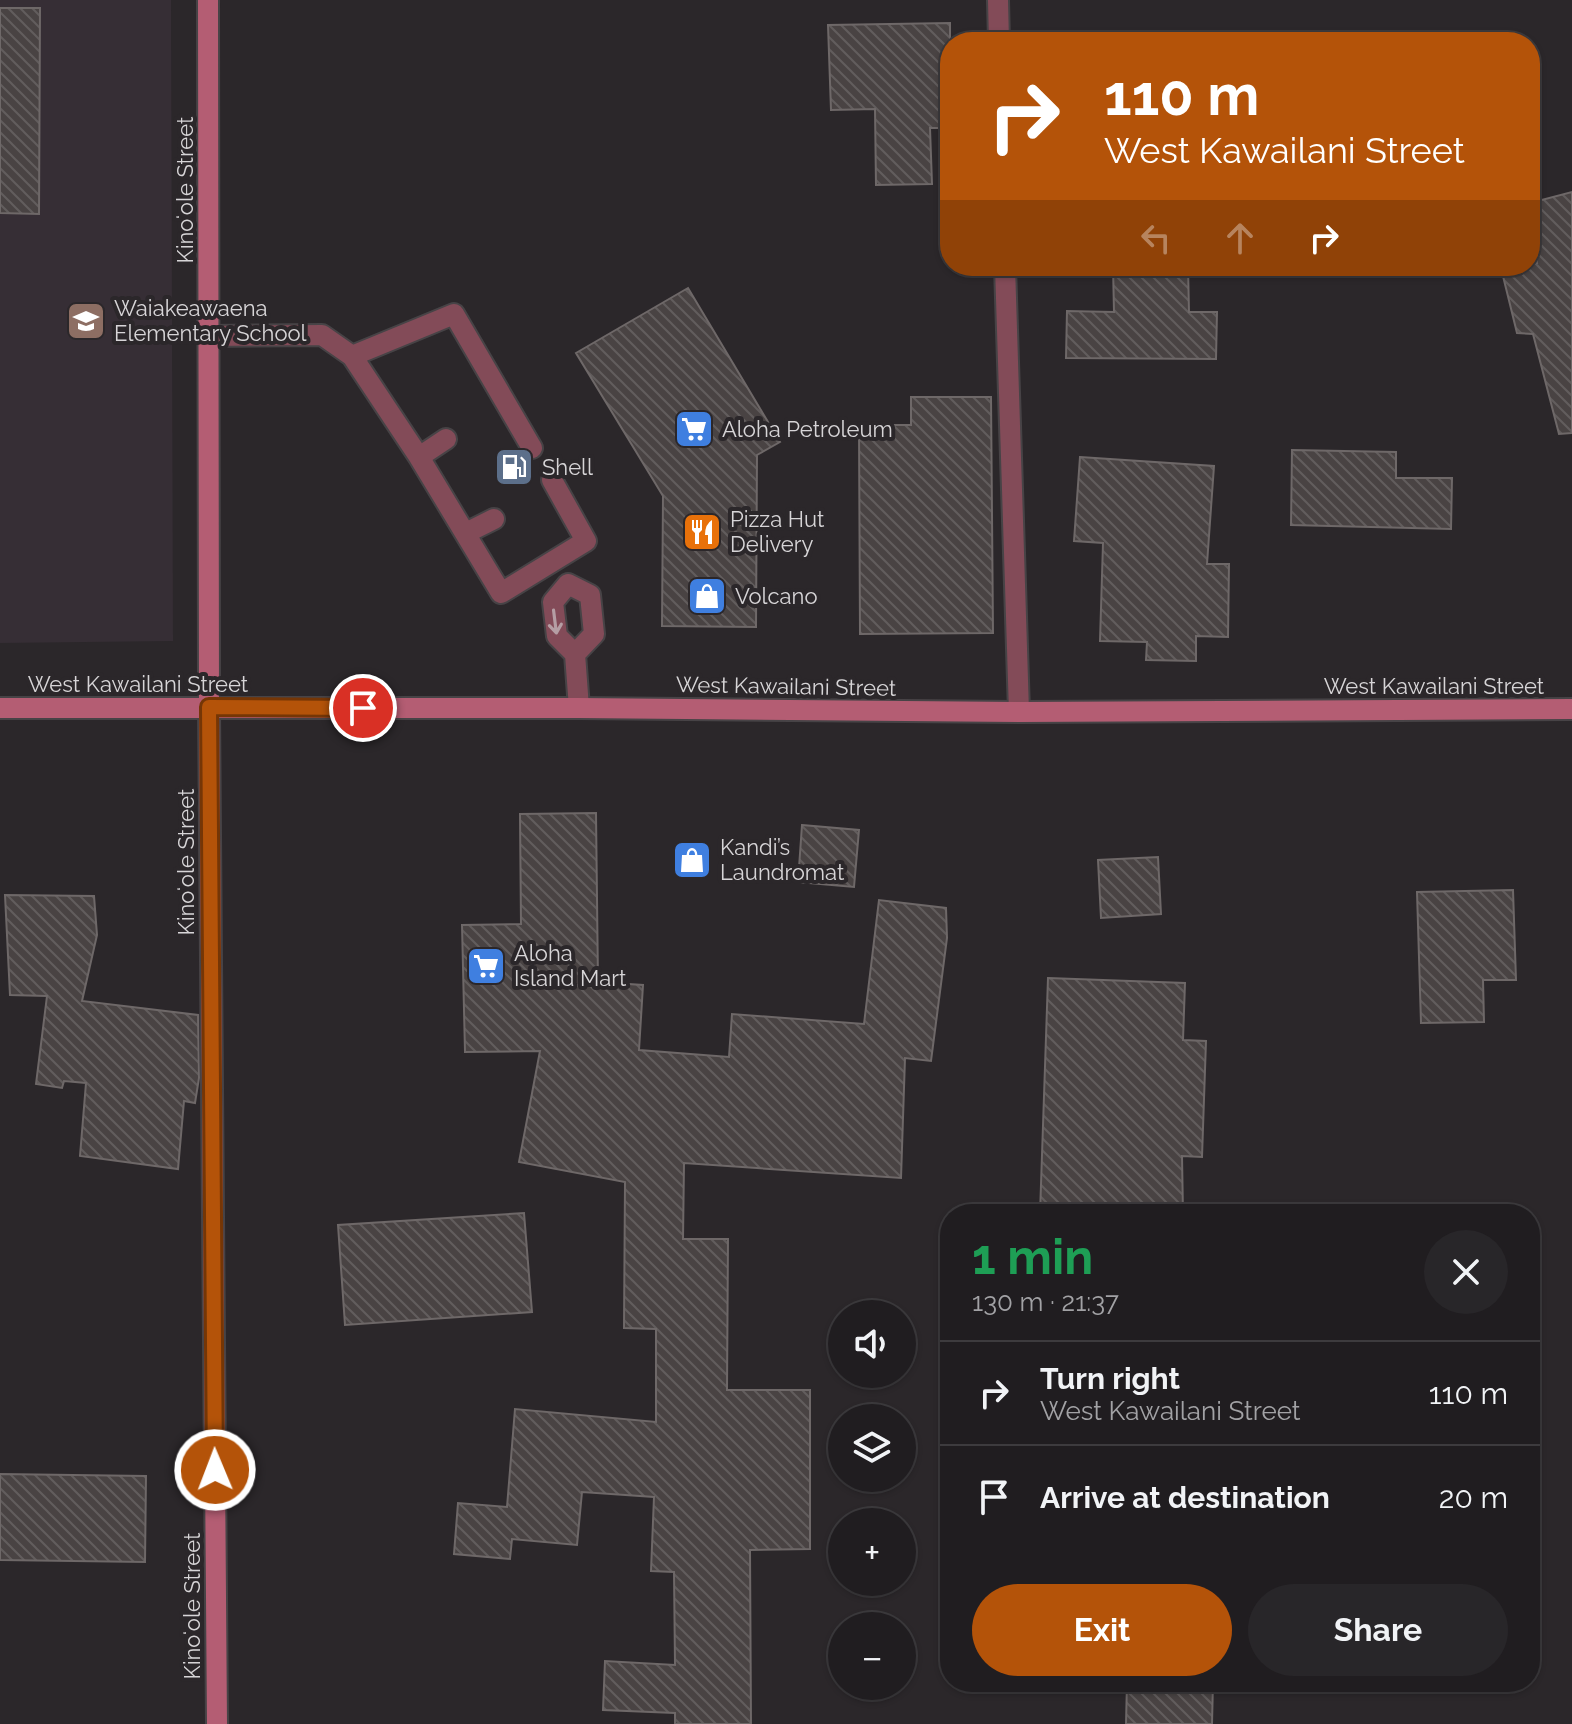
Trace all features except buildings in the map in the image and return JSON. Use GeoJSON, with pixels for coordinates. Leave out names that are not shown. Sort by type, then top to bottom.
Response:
{"type":"FeatureCollection","features":[{"type":"Feature","properties":{"kind":"street","name":"Kinoʻole Street"},"geometry":{"type":"LineString","coordinates":[[208,0],[209,707],[217,1724]]}},
{"type":"Feature","properties":{"kind":"street","name":"West Kawailani Street"},"geometry":{"type":"LineString","coordinates":[[0,708],[1019,712],[1572,709]]}},
{"type":"Feature","properties":{"kind":"lane"},"geometry":{"type":"LineString","coordinates":[[998,0],[999,32]]}},
{"type":"Feature","properties":{"kind":"lane"},"geometry":{"type":"LineString","coordinates":[[1005,276],[1019,712]]}},
{"type":"Feature","properties":{"kind":"lane"},"geometry":{"type":"LineString","coordinates":[[352,356],[454,314],[499,408],[532,448]]}},
{"type":"Feature","properties":{"kind":"lane"},"geometry":{"type":"LineString","coordinates":[[210,336],[322,335],[352,356],[419,457],[501,593],[586,541],[550,489]]}},
{"type":"Feature","properties":{"kind":"lane"},"geometry":{"type":"LineString","coordinates":[[419,457],[446,439]]}},
{"type":"Feature","properties":{"kind":"lane"},"geometry":{"type":"LineString","coordinates":[[466,533],[494,519]]}},
{"type":"Feature","properties":{"kind":"lane"},"geometry":{"type":"LineString","coordinates":[[554,562],[568,584],[590,595],[594,634],[575,654]]}},
{"type":"Feature","properties":{"kind":"lane"},"geometry":{"type":"LineString","coordinates":[[568,584],[553,602],[557,636],[575,654],[579,708]]}},
{"type":"Feature","properties":{"kind":"shaded area","name":"Waiakeawaena Elementary School"},"geometry":{"type":"Polygon","coordinates":[[[0,0],[171,0],[173,641],[0,643],[0,0]]]}},
{"type":"Feature","properties":{"kind":"place","name":"Waiakeawaena Elementary School"},"geometry":{"type":"Point","coordinates":[86,321]}},
{"type":"Feature","properties":{"kind":"place","name":"Aloha Petroleum"},"geometry":{"type":"Point","coordinates":[694,429]}},
{"type":"Feature","properties":{"kind":"place","name":"Shell"},"geometry":{"type":"Point","coordinates":[514,467]}},
{"type":"Feature","properties":{"kind":"place","name":"Pizza Hut Delivery"},"geometry":{"type":"Point","coordinates":[702,532]}},
{"type":"Feature","properties":{"kind":"place","name":"Volcano"},"geometry":{"type":"Point","coordinates":[707,596]}},
{"type":"Feature","properties":{"kind":"place","name":"Kandi’s Laundromat"},"geometry":{"type":"Point","coordinates":[692,860]}},
{"type":"Feature","properties":{"kind":"place","name":"Aloha Island Mart"},"geometry":{"type":"Point","coordinates":[486,966]}},
{"type":"Feature","properties":{"kind":"route"},"geometry":{"type":"LineString","coordinates":[[215,1470],[209,707],[363,708]]}}]}
